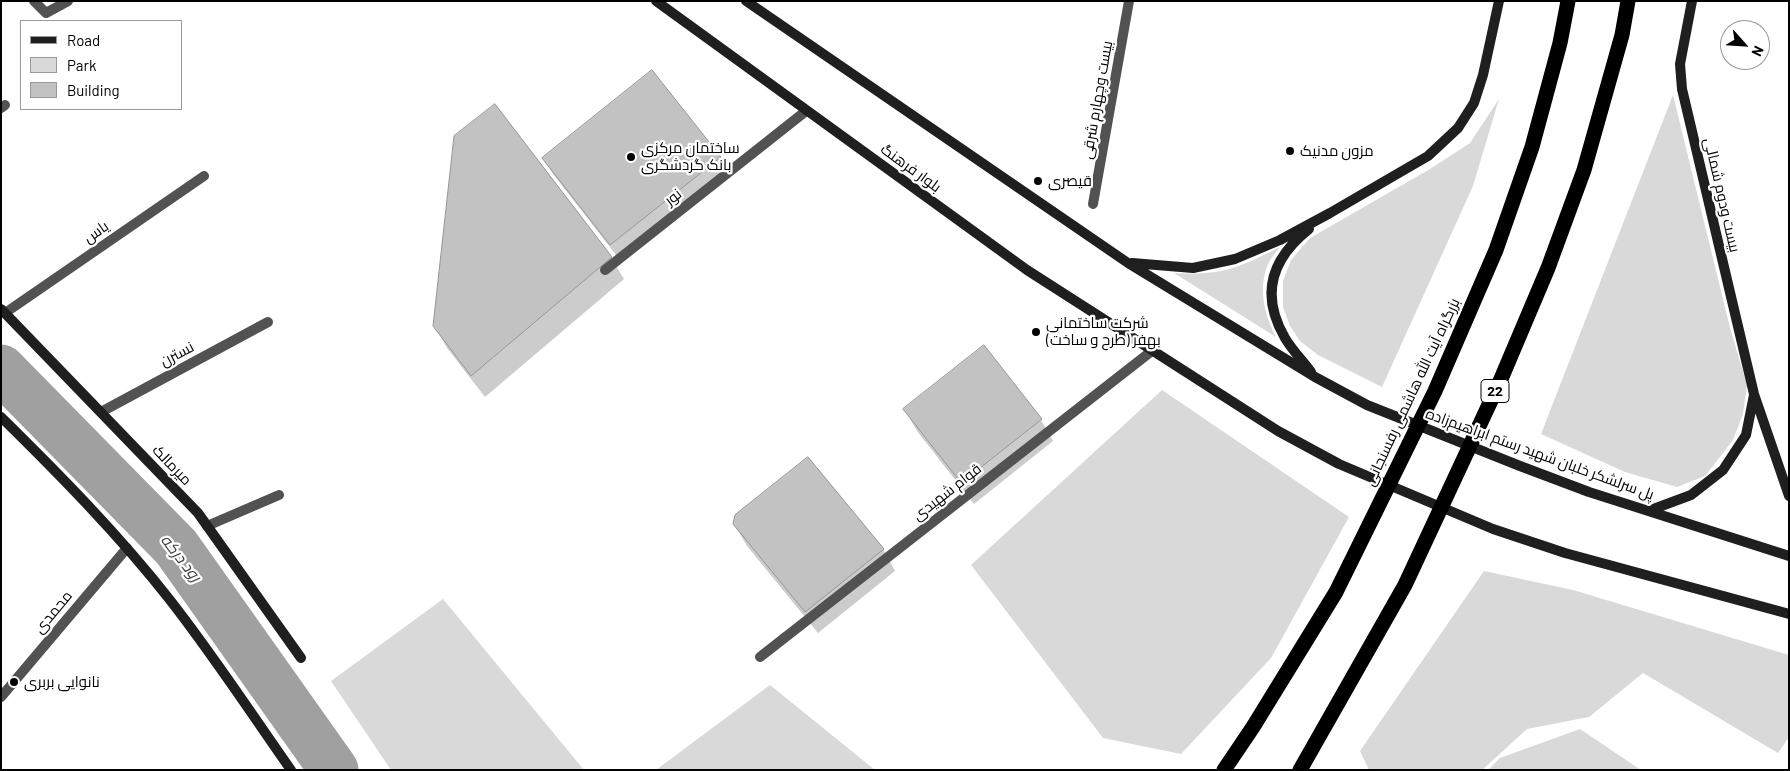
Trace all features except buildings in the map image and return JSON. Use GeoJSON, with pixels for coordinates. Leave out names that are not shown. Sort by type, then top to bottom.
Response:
{"type":"FeatureCollection","features":[{"type":"Feature","properties":{"kind":"highway","name":"بزرگراه آیت الله هاشمی رفسنجانی"},"geometry":{"type":"LineString","coordinates":[[1224,770],[1253,727],[1336,592],[1439,382],[1496,250],[1532,147],[1560,43],[1568,1]]}},
{"type":"Feature","properties":{"kind":"highway","name":"22"},"geometry":{"type":"LineString","coordinates":[[1304,764],[1405,585],[1501,379],[1541,285],[1584,170],[1622,35],[1628,1]]}},
{"type":"Feature","properties":{"kind":"main road","name":"بلوار فرهنگ"},"geometry":{"type":"LineString","coordinates":[[656,1],[1027,270],[1153,350]]}},
{"type":"Feature","properties":{"kind":"main road"},"geometry":{"type":"LineString","coordinates":[[746,1],[1128,263],[1194,268],[1235,259],[1280,240],[1428,156],[1458,128],[1474,103],[1483,75],[1499,1]]}},
{"type":"Feature","properties":{"kind":"main road","name":"بیست ودوم شمالی"},"geometry":{"type":"LineString","coordinates":[[1692,1],[1680,64],[1682,89],[1754,394],[1789,496]]}},
{"type":"Feature","properties":{"kind":"main road"},"geometry":{"type":"LineString","coordinates":[[1315,377],[1286,339],[1273,310],[1271,289],[1276,267],[1289,247],[1330,213]]}},
{"type":"Feature","properties":{"kind":"main road","name":"پل سرلشکر خلبان شهید رستم ابراهیم‌زاده"},"geometry":{"type":"LineString","coordinates":[[1128,263],[1315,377],[1367,405],[1589,492],[1789,556]]}},
{"type":"Feature","properties":{"kind":"main road","name":"میرمالک"},"geometry":{"type":"LineString","coordinates":[[3,311],[198,513],[301,658]]}},
{"type":"Feature","properties":{"kind":"main road"},"geometry":{"type":"LineString","coordinates":[[1153,350],[1278,431],[1339,464],[1492,529],[1565,553],[1789,614]]}},
{"type":"Feature","properties":{"kind":"main road","name":"بیست ودوم شمالی"},"geometry":{"type":"LineString","coordinates":[[1648,511],[1690,495],[1723,470],[1746,434],[1754,394]]}},
{"type":"Feature","properties":{"kind":"main road"},"geometry":{"type":"LineString","coordinates":[[1,417],[60,475],[127,548],[170,600],[291,770]]}},
{"type":"Feature","properties":{"kind":"street"},"geometry":{"type":"LineString","coordinates":[[34,1],[46,12],[68,1]]}},
{"type":"Feature","properties":{"kind":"street","name":"بیست وچهارم شرقی"},"geometry":{"type":"LineString","coordinates":[[1093,204],[1129,1]]}},
{"type":"Feature","properties":{"kind":"street","name":"نور"},"geometry":{"type":"LineString","coordinates":[[605,270],[806,111]]}},
{"type":"Feature","properties":{"kind":"street","name":"یاس"},"geometry":{"type":"LineString","coordinates":[[3,311],[204,176]]}},
{"type":"Feature","properties":{"kind":"street","name":"نسترن"},"geometry":{"type":"LineString","coordinates":[[101,412],[268,322]]}},
{"type":"Feature","properties":{"kind":"street","name":"قوام شهیدی"},"geometry":{"type":"LineString","coordinates":[[760,657],[1153,350]]}},
{"type":"Feature","properties":{"kind":"street"},"geometry":{"type":"LineString","coordinates":[[207,526],[279,495]]}},
{"type":"Feature","properties":{"kind":"street","name":"محمدی"},"geometry":{"type":"LineString","coordinates":[[1,696],[127,548]]}},
{"type":"Feature","properties":{"kind":"green space"},"geometry":{"type":"Polygon","coordinates":[[[1673,95],[1730,328],[1747,385],[1743,414],[1733,440],[1705,476],[1677,487],[1625,472],[1541,434],[1673,95]]]}},
{"type":"Feature","properties":{"kind":"green space"},"geometry":{"type":"Polygon","coordinates":[[[1499,99],[1473,186],[1382,387],[1318,355],[1300,341],[1290,326],[1283,307],[1283,281],[1291,260],[1310,238],[1430,169],[1470,143],[1499,99]]]}},
{"type":"Feature","properties":{"kind":"green space"},"geometry":{"type":"Polygon","coordinates":[[[1280,247],[1268,264],[1263,282],[1264,301],[1268,319],[1276,337],[1174,273],[1192,274],[1229,269],[1280,247]]]}},
{"type":"Feature","properties":{"kind":"green space"},"geometry":{"type":"Polygon","coordinates":[[[1162,390],[1349,517],[1271,658],[1181,754],[1103,738],[971,565],[1162,390]]]}},
{"type":"Feature","properties":{"kind":"green space"},"geometry":{"type":"Polygon","coordinates":[[[1484,571],[1573,590],[1789,655],[1789,737],[1778,753],[1643,673],[1589,717],[1527,729],[1482,770],[1369,770],[1360,751],[1484,571]]]}},
{"type":"Feature","properties":{"kind":"green space"},"geometry":{"type":"Polygon","coordinates":[[[443,599],[584,770],[391,770],[331,681],[443,599]]]}},
{"type":"Feature","properties":{"kind":"green space"},"geometry":{"type":"Polygon","coordinates":[[[770,685],[875,770],[656,770],[770,685]]]}},
{"type":"Feature","properties":{"kind":"green space"},"geometry":{"type":"Polygon","coordinates":[[[1580,729],[1641,770],[1488,770],[1500,758],[1580,729]]]}},
{"type":"Feature","properties":{"kind":"waterway","name":"رود درکه"},"geometry":{"type":"LineString","coordinates":[[1,369],[176,547],[334,770]]}},
{"type":"Feature","properties":{"kind":"place","name":"مزون مدنیک"},"geometry":{"type":"Point","coordinates":[1290,151]}},
{"type":"Feature","properties":{"kind":"place","name":"ساختمان مرکزی بانک گردشگری"},"geometry":{"type":"Point","coordinates":[631,157]}},
{"type":"Feature","properties":{"kind":"place","name":"قیصری"},"geometry":{"type":"Point","coordinates":[1038,181]}},
{"type":"Feature","properties":{"kind":"place","name":"شرکت ساختمانی بهفر (طرح و ساخت)"},"geometry":{"type":"Point","coordinates":[1036,332]}},
{"type":"Feature","properties":{"kind":"place","name":"نانوایی بربری"},"geometry":{"type":"Point","coordinates":[14,682]}}]}
